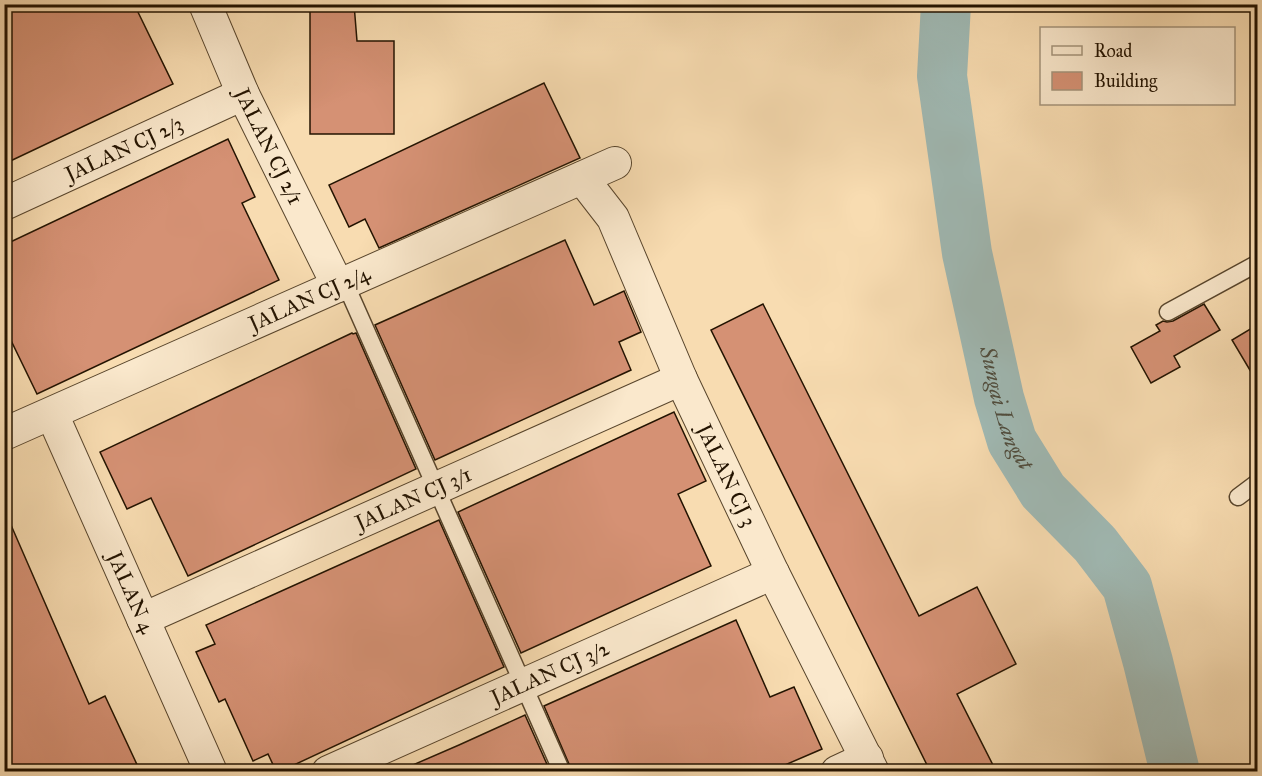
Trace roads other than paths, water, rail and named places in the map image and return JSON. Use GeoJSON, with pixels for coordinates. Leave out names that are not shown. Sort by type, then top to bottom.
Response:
{"type":"FeatureCollection","features":[{"type":"Feature","properties":{"kind":"street","name":"JALAN CJ 2/1"},"geometry":{"type":"LineString","coordinates":[[205,4],[243,94],[341,284]]}},
{"type":"Feature","properties":{"kind":"street","name":"JALAN CJ 2/3"},"geometry":{"type":"LineString","coordinates":[[4,204],[243,94]]}},
{"type":"Feature","properties":{"kind":"street","name":"JALAN CJ 2/4"},"geometry":{"type":"LineString","coordinates":[[6,430],[52,414],[615,163]]}},
{"type":"Feature","properties":{"kind":"street","name":"JALAN CJ 3"},"geometry":{"type":"LineString","coordinates":[[582,178],[613,218],[681,380],[773,573],[870,765]]}},
{"type":"Feature","properties":{"kind":"street","name":"JALAN CJ 3/1"},"geometry":{"type":"LineString","coordinates":[[143,619],[681,380]]}},
{"type":"Feature","properties":{"kind":"street","name":"JALAN 4"},"geometry":{"type":"LineString","coordinates":[[52,414],[212,771]]}},
{"type":"Feature","properties":{"kind":"street","name":"JALAN CJ 3/2"},"geometry":{"type":"LineString","coordinates":[[328,771],[773,573]]}},
{"type":"Feature","properties":{"kind":"street"},"geometry":{"type":"LineString","coordinates":[[837,771],[870,765]]}},
{"type":"Feature","properties":{"kind":"lane"},"geometry":{"type":"LineString","coordinates":[[1168,312],[1257,263]]}},
{"type":"Feature","properties":{"kind":"lane"},"geometry":{"type":"LineString","coordinates":[[341,284],[436,488],[562,771]]}},
{"type":"Feature","properties":{"kind":"lane"},"geometry":{"type":"LineString","coordinates":[[1238,496],[1257,482]]}},
{"type":"Feature","properties":{"kind":"waterway","name":"Sungai Langat"},"geometry":{"type":"LineString","coordinates":[[946,4],[942,76],[967,253],[999,398],[1012,441],[1043,491],[1095,544],[1127,586],[1175,772]]}}]}
